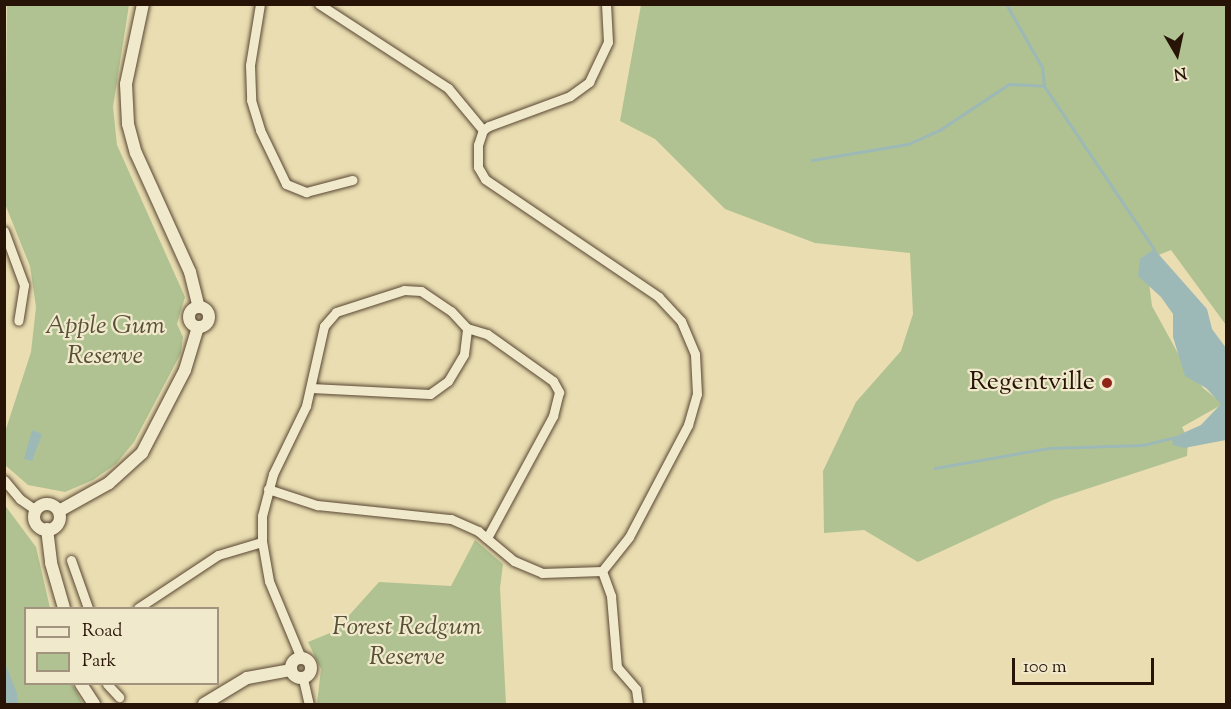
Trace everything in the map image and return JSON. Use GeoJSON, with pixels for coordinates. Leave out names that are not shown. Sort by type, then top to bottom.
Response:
{"type":"FeatureCollection","features":[{"type":"Feature","properties":{"kind":"street"},"geometry":{"type":"LineString","coordinates":[[58,511],[116,478],[142,453],[185,370],[198,327],[209,317],[199,307],[190,272],[129,133],[126,84],[142,4]]}},
{"type":"Feature","properties":{"kind":"street"},"geometry":{"type":"LineString","coordinates":[[260,4],[250,65],[253,110],[283,178],[292,193],[310,191],[352,180]]}},
{"type":"Feature","properties":{"kind":"street"},"geometry":{"type":"LineString","coordinates":[[319,4],[448,88],[483,130]]}},
{"type":"Feature","properties":{"kind":"street"},"geometry":{"type":"LineString","coordinates":[[483,130],[570,96],[586,85],[608,42],[606,4]]}},
{"type":"Feature","properties":{"kind":"street"},"geometry":{"type":"LineString","coordinates":[[268,489],[317,505],[447,518],[487,537],[508,557],[535,571],[560,575],[602,571],[629,537],[688,425],[697,394],[695,354],[681,321],[659,297],[485,179],[478,164],[478,145],[483,130]]}},
{"type":"Feature","properties":{"kind":"street"},"geometry":{"type":"LineString","coordinates":[[4,231],[24,285],[18,321]]}},
{"type":"Feature","properties":{"kind":"street"},"geometry":{"type":"LineString","coordinates":[[303,678],[309,675],[312,666],[302,658],[271,588],[262,542],[268,489],[311,388],[324,326],[339,310],[417,290],[451,311],[467,328],[487,334],[536,365],[550,377],[559,392],[554,412],[487,537]]}},
{"type":"Feature","properties":{"kind":"street"},"geometry":{"type":"LineString","coordinates":[[311,388],[414,397],[430,394],[448,381],[464,354],[467,328]]}},
{"type":"Feature","properties":{"kind":"street"},"geometry":{"type":"LineString","coordinates":[[4,480],[36,510],[37,525],[47,530]]}},
{"type":"Feature","properties":{"kind":"street"},"geometry":{"type":"LineString","coordinates":[[36,510],[50,504],[58,511],[59,522],[47,530]]}},
{"type":"Feature","properties":{"kind":"street"},"geometry":{"type":"LineString","coordinates":[[47,530],[64,607]]}},
{"type":"Feature","properties":{"kind":"street"},"geometry":{"type":"LineString","coordinates":[[141,607],[218,555],[262,542]]}},
{"type":"Feature","properties":{"kind":"street"},"geometry":{"type":"LineString","coordinates":[[71,560],[87,607]]}},
{"type":"Feature","properties":{"kind":"street"},"geometry":{"type":"LineString","coordinates":[[602,571],[611,596],[617,667],[636,689],[638,705]]}},
{"type":"Feature","properties":{"kind":"street"},"geometry":{"type":"LineString","coordinates":[[291,670],[293,662],[302,658]]}},
{"type":"Feature","properties":{"kind":"street"},"geometry":{"type":"LineString","coordinates":[[204,705],[248,678],[291,670],[303,678],[309,705]]}},
{"type":"Feature","properties":{"kind":"street"},"geometry":{"type":"LineString","coordinates":[[82,685],[94,705]]}},
{"type":"Feature","properties":{"kind":"street"},"geometry":{"type":"LineString","coordinates":[[108,685],[119,697]]}},
{"type":"Feature","properties":{"kind":"green space","name":"Apple Gum Reserve"},"geometry":{"type":"Polygon","coordinates":[[[7,5],[129,5],[113,107],[117,145],[185,297],[177,324],[183,337],[181,353],[134,442],[116,464],[93,480],[65,492],[28,485],[5,465],[5,432],[31,352],[36,307],[30,266],[5,204],[7,5]]]}},
{"type":"Feature","properties":{"kind":"green space"},"geometry":{"type":"Polygon","coordinates":[[[641,5],[1226,5],[1226,325],[1171,250],[1146,260],[1152,306],[1180,357],[1203,388],[1223,404],[1182,427],[1188,440],[1187,456],[1053,500],[918,562],[864,530],[824,533],[823,471],[856,402],[901,351],[913,314],[910,253],[815,243],[725,209],[655,139],[620,121],[641,5]]]}},
{"type":"Feature","properties":{"kind":"green space"},"geometry":{"type":"Polygon","coordinates":[[[4,504],[36,547],[50,607],[24,607],[24,685],[73,685],[83,704],[5,704],[4,504]]]}},
{"type":"Feature","properties":{"kind":"green space","name":"Forest Redgum Reserve"},"geometry":{"type":"Polygon","coordinates":[[[475,540],[503,564],[500,588],[506,704],[317,704],[321,669],[308,642],[335,631],[379,582],[451,586],[475,540]]]}},
{"type":"Feature","properties":{"kind":"water"},"geometry":{"type":"Polygon","coordinates":[[[1154,249],[1207,309],[1212,329],[1226,348],[1226,440],[1184,448],[1173,445],[1172,438],[1201,425],[1221,404],[1206,388],[1185,376],[1173,337],[1173,314],[1161,297],[1138,276],[1140,259],[1154,249]]]}},
{"type":"Feature","properties":{"kind":"water"},"geometry":{"type":"Polygon","coordinates":[[[32,430],[42,434],[32,461],[24,459],[32,430]]]}},
{"type":"Feature","properties":{"kind":"water"},"geometry":{"type":"Polygon","coordinates":[[[5,663],[17,693],[18,704],[5,704],[5,663]]]}},
{"type":"Feature","properties":{"kind":"waterway"},"geometry":{"type":"LineString","coordinates":[[1006,4],[1042,67],[1044,86],[1154,249]]}},
{"type":"Feature","properties":{"kind":"waterway"},"geometry":{"type":"LineString","coordinates":[[812,160],[908,144],[941,129],[1009,84],[1044,86]]}},
{"type":"Feature","properties":{"kind":"waterway"},"geometry":{"type":"LineString","coordinates":[[935,468],[1049,448],[1143,445],[1172,438]]}},
{"type":"Feature","properties":{"kind":"place","name":"Regentville"},"geometry":{"type":"Point","coordinates":[1107,383]}}]}
